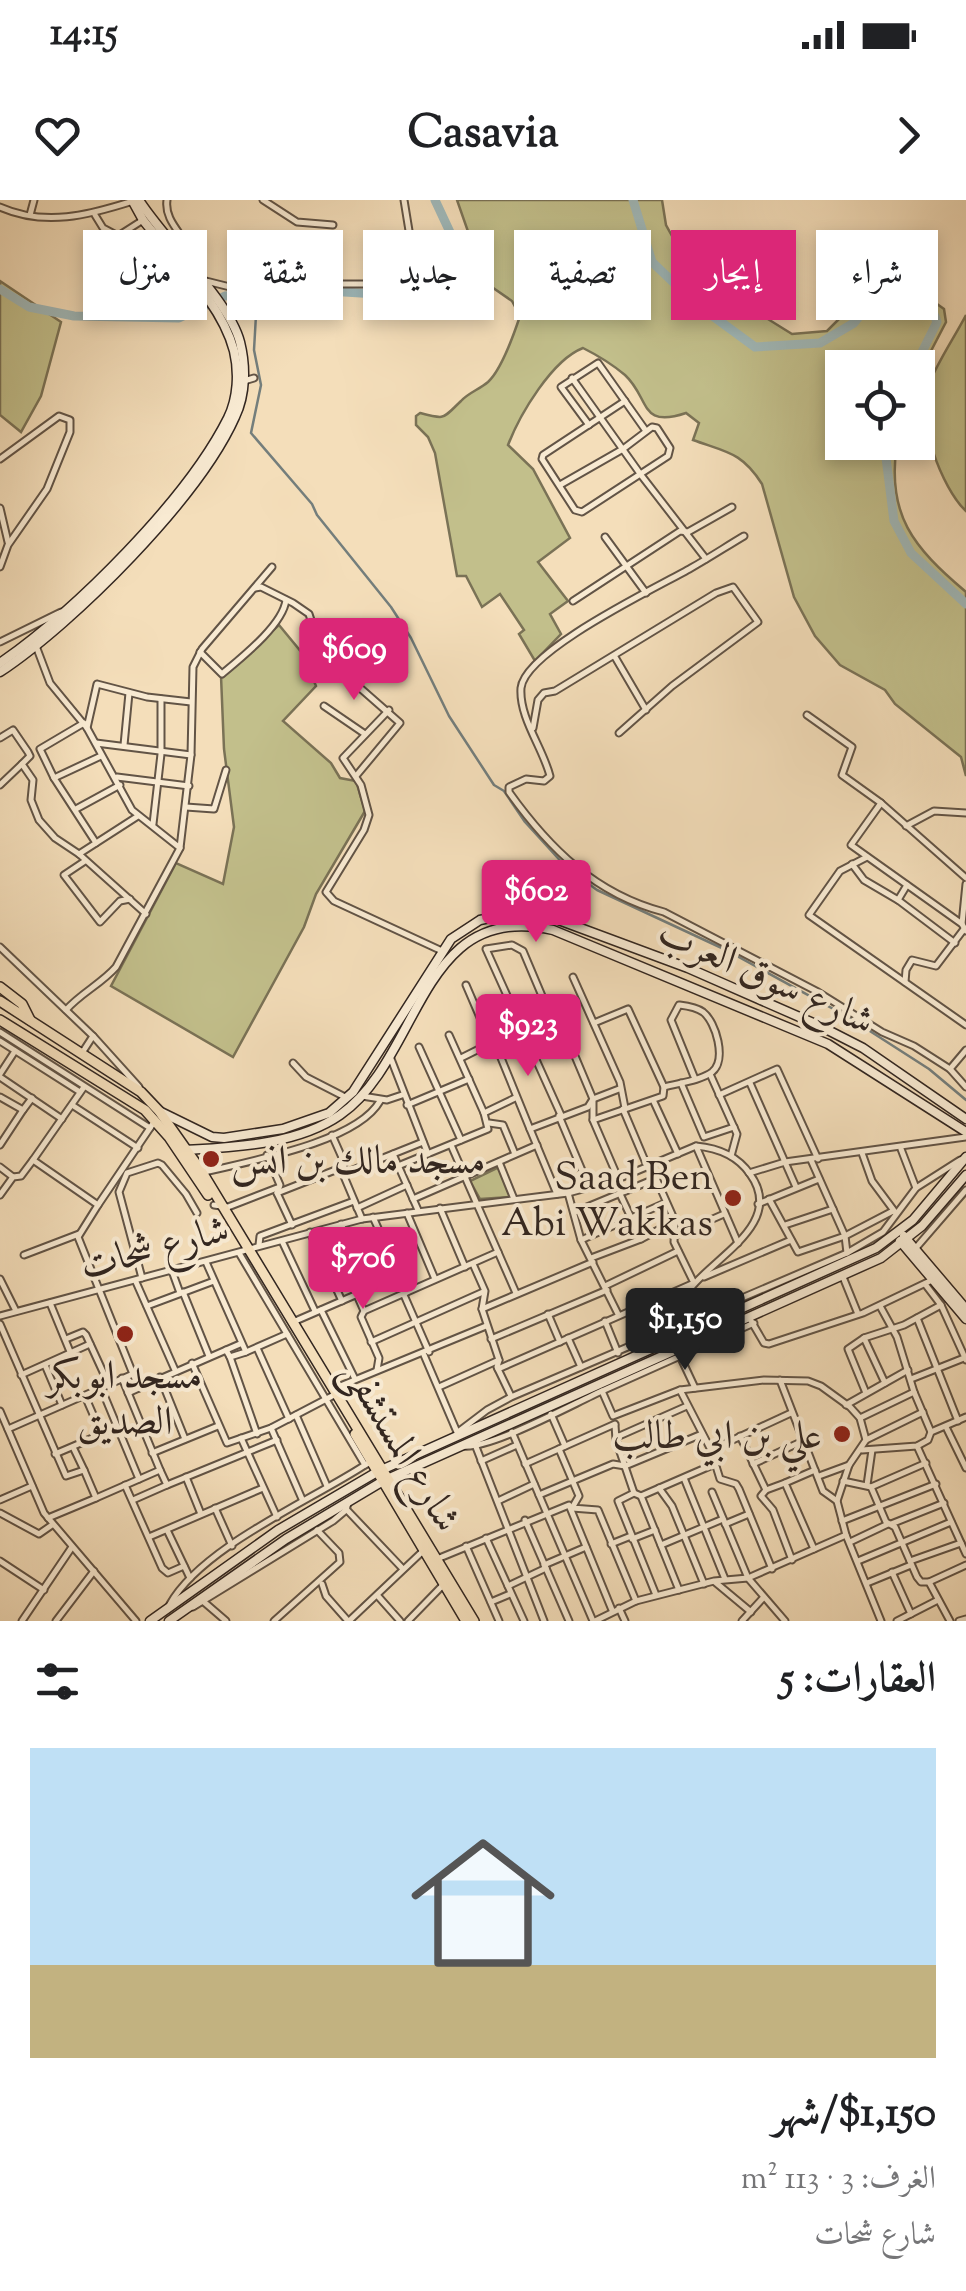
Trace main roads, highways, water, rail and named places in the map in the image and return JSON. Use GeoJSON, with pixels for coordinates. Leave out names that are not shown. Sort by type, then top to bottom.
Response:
{"type":"FeatureCollection","features":[{"type":"Feature","properties":{"kind":"main road"},"geometry":{"type":"LineString","coordinates":[[135,200],[142,220],[151,230]]}},
{"type":"Feature","properties":{"kind":"main road"},"geometry":{"type":"LineString","coordinates":[[135,200],[157,230]]}},
{"type":"Feature","properties":{"kind":"main road"},"geometry":{"type":"LineString","coordinates":[[0,672],[36,646],[144,537],[236,415],[244,381],[240,342],[207,295]]}},
{"type":"Feature","properties":{"kind":"main road"},"geometry":{"type":"LineString","coordinates":[[188,483],[227,419],[235,396],[235,355],[218,308]]}},
{"type":"Feature","properties":{"kind":"main road"},"geometry":{"type":"LineString","coordinates":[[0,663],[68,608],[144,537]]}},
{"type":"Feature","properties":{"kind":"main road","name":"شارع سوق العرب"},"geometry":{"type":"LineString","coordinates":[[155,1119],[224,1138],[309,1122],[355,1097],[442,951],[465,928],[498,914],[519,912],[556,920],[688,968],[844,1037],[966,1119]]}},
{"type":"Feature","properties":{"kind":"main road"},"geometry":{"type":"LineString","coordinates":[[176,1146],[188,1151],[234,1146],[300,1133],[332,1120],[389,1054],[438,973],[460,946],[496,928],[533,925],[624,958],[828,1044],[966,1135]]}},
{"type":"Feature","properties":{"kind":"main road"},"geometry":{"type":"LineString","coordinates":[[0,988],[22,1004],[30,1020]]}},
{"type":"Feature","properties":{"kind":"main road","name":"شارع المستشفى"},"geometry":{"type":"LineString","coordinates":[[0,1001],[142,1092],[155,1119],[248,1250],[332,1395]]}},
{"type":"Feature","properties":{"kind":"main road","name":"شارع المستشفى"},"geometry":{"type":"LineString","coordinates":[[0,1020],[133,1101],[155,1119],[188,1151],[217,1205]]}},
{"type":"Feature","properties":{"kind":"main road"},"geometry":{"type":"LineString","coordinates":[[52,1052],[60,1038]]}},
{"type":"Feature","properties":{"kind":"main road"},"geometry":{"type":"LineString","coordinates":[[459,1437],[672,1334],[852,1261],[897,1232],[922,1210],[966,1156]]}},
{"type":"Feature","properties":{"kind":"main road"},"geometry":{"type":"LineString","coordinates":[[150,1621],[278,1530],[378,1471],[676,1354],[843,1276],[905,1241],[966,1175]]}},
{"type":"Feature","properties":{"kind":"main road"},"geometry":{"type":"LineString","coordinates":[[897,1232],[966,1319]]}},
{"type":"Feature","properties":{"kind":"main road"},"geometry":{"type":"LineString","coordinates":[[905,1241],[915,1249],[932,1280],[966,1308]]}},
{"type":"Feature","properties":{"kind":"main road","name":"شارع المستشفى"},"geometry":{"type":"LineString","coordinates":[[248,1250],[465,1620]]}},
{"type":"Feature","properties":{"kind":"main road"},"geometry":{"type":"LineString","coordinates":[[169,1621],[286,1539],[347,1506],[378,1471]]}},
{"type":"Feature","properties":{"kind":"main road","name":"شارع المستشفى"},"geometry":{"type":"LineString","coordinates":[[426,1548],[437,1559],[446,1582]]}},
{"type":"Feature","properties":{"kind":"waterway"},"geometry":{"type":"LineString","coordinates":[[0,289],[29,307],[74,316],[179,318],[225,296],[296,289],[457,299],[467,288],[470,275],[435,200]]}},
{"type":"Feature","properties":{"kind":"waterway"},"geometry":{"type":"LineString","coordinates":[[633,200],[652,262],[695,303],[755,347],[820,343],[854,323],[880,291],[915,297],[928,306],[937,322],[923,350]]}},
{"type":"Feature","properties":{"kind":"waterway"},"geometry":{"type":"LineString","coordinates":[[256,320],[254,350],[261,385],[251,433],[312,504],[391,607],[411,638],[449,716],[494,785],[504,791],[525,822],[566,867],[597,890],[726,950],[848,1017],[929,1069],[966,1100]]}},
{"type":"Feature","properties":{"kind":"waterway"},"geometry":{"type":"LineString","coordinates":[[886,460],[894,521],[911,553],[966,604]]}},
{"type":"Feature","properties":{"kind":"place","name":"مسجد مالك بن انس"},"geometry":{"type":"Point","coordinates":[211,1159]}},
{"type":"Feature","properties":{"kind":"place","name":"Saad Ben Abi Wakkas"},"geometry":{"type":"Point","coordinates":[733,1198]}},
{"type":"Feature","properties":{"kind":"place","name":"مسجد ابوبكر الصديق"},"geometry":{"type":"Point","coordinates":[125,1334]}},
{"type":"Feature","properties":{"kind":"place","name":"علي بن ابي طالب"},"geometry":{"type":"Point","coordinates":[842,1434]}}]}
